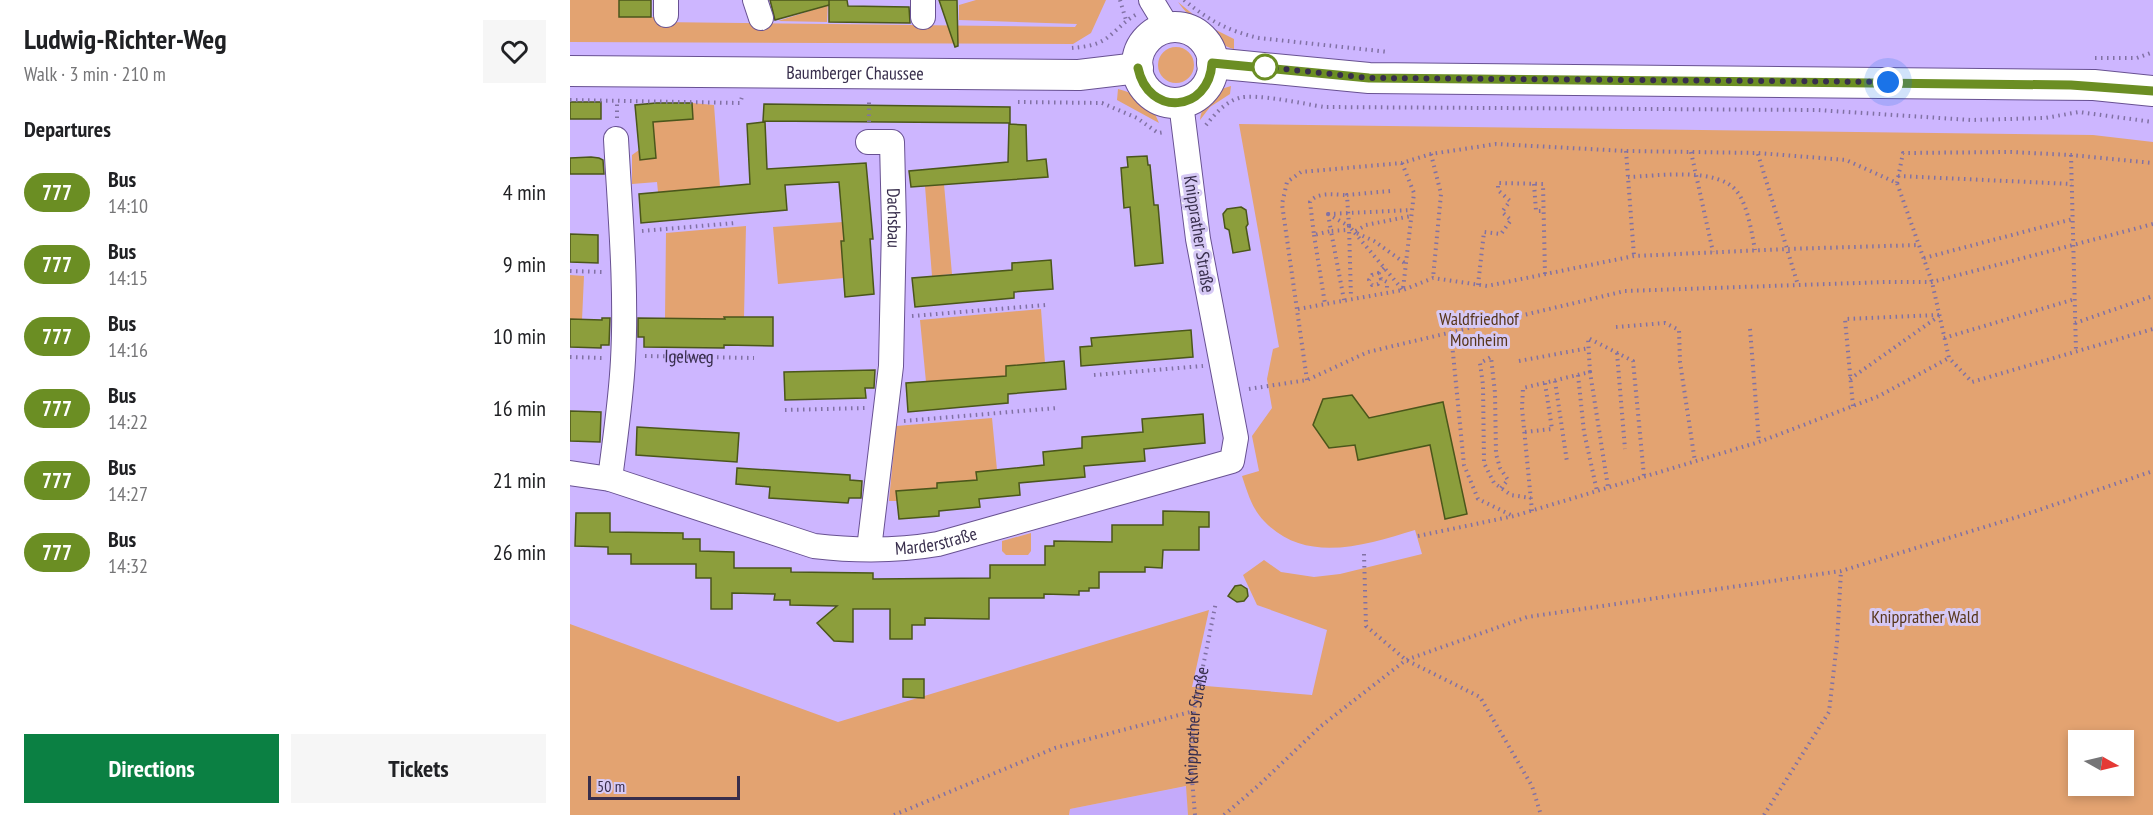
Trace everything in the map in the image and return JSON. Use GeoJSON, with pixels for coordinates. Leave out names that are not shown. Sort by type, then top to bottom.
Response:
{"type":"FeatureCollection","features":[{"type":"Feature","properties":{"kind":"street"},"geometry":{"type":"LineString","coordinates":[[1158,11],[1180,27],[1193,31],[1203,39],[1210,50],[1212,63],[1212,74],[1201,93],[1192,99],[1183,117],[1168,103],[1152,94],[1141,80],[1138,68],[1139,54],[1145,42],[1155,33],[1158,11]]}},
{"type":"Feature","properties":{"kind":"street"},"geometry":{"type":"LineString","coordinates":[[1212,63],[1369,78],[2070,85],[2153,91]]}},
{"type":"Feature","properties":{"kind":"street","name":"Baumberger Chaussee"},"geometry":{"type":"LineString","coordinates":[[570,70],[1079,75],[1138,68]]}},
{"type":"Feature","properties":{"kind":"street","name":"Knipprather Straße"},"geometry":{"type":"LineString","coordinates":[[1183,117],[1198,239],[1227,392]]}},
{"type":"Feature","properties":{"kind":"street"},"geometry":{"type":"LineString","coordinates":[[610,479],[623,357],[621,233],[616,139]]}},
{"type":"Feature","properties":{"kind":"street","name":"Dachsbau"},"geometry":{"type":"LineString","coordinates":[[868,142],[892,141],[894,226],[893,318],[886,415],[869,549]]}},
{"type":"Feature","properties":{"kind":"street","name":"Marderstraße"},"geometry":{"type":"LineString","coordinates":[[570,473],[610,479],[814,546],[844,550],[895,549],[938,544],[1232,461],[1236,438],[1227,392]]}},
{"type":"Feature","properties":{"kind":"path"},"geometry":{"type":"LineString","coordinates":[[1120,0],[1126,20]]}},
{"type":"Feature","properties":{"kind":"path"},"geometry":{"type":"LineString","coordinates":[[1184,0],[1224,28],[1259,38],[1398,52]]}},
{"type":"Feature","properties":{"kind":"path"},"geometry":{"type":"LineString","coordinates":[[1065,49],[1088,46],[1103,41],[1126,20],[1158,11]]}},
{"type":"Feature","properties":{"kind":"path"},"geometry":{"type":"LineString","coordinates":[[2085,58],[2137,58],[2153,52]]}},
{"type":"Feature","properties":{"kind":"path"},"geometry":{"type":"LineString","coordinates":[[570,100],[740,103],[743,95],[732,95]]}},
{"type":"Feature","properties":{"kind":"path"},"geometry":{"type":"LineString","coordinates":[[1012,102],[1102,103],[1137,118],[1158,133],[1183,117],[1203,128],[1214,114],[1228,103],[1241,97],[1267,98],[1324,106],[1817,110],[1971,120],[2045,118],[2079,112],[2153,122]]}},
{"type":"Feature","properties":{"kind":"path"},"geometry":{"type":"LineString","coordinates":[[858,98],[869,99]]}},
{"type":"Feature","properties":{"kind":"path"},"geometry":{"type":"LineString","coordinates":[[1307,380],[1282,204],[1287,182],[1301,172],[1402,163],[1431,154],[1496,144],[1626,151],[1758,153],[1846,160],[1897,183]]}},
{"type":"Feature","properties":{"kind":"path"},"geometry":{"type":"LineString","coordinates":[[1626,151],[1634,256]]}},
{"type":"Feature","properties":{"kind":"path"},"geometry":{"type":"LineString","coordinates":[[1691,152],[1713,252]]}},
{"type":"Feature","properties":{"kind":"path"},"geometry":{"type":"LineString","coordinates":[[2153,163],[2011,152],[1903,153],[1897,183],[1932,282],[1949,358],[1972,382],[2153,329]]}},
{"type":"Feature","properties":{"kind":"path"},"geometry":{"type":"LineString","coordinates":[[1758,153],[1798,285]]}},
{"type":"Feature","properties":{"kind":"path"},"geometry":{"type":"LineString","coordinates":[[1431,154],[1441,194],[1432,278]]}},
{"type":"Feature","properties":{"kind":"path"},"geometry":{"type":"LineString","coordinates":[[2071,155],[2076,351]]}},
{"type":"Feature","properties":{"kind":"path"},"geometry":{"type":"LineString","coordinates":[[1402,163],[1414,193],[1403,290]]}},
{"type":"Feature","properties":{"kind":"path"},"geometry":{"type":"LineString","coordinates":[[1628,177],[1696,175],[1718,178],[1738,192],[1749,222],[1755,250]]}},
{"type":"Feature","properties":{"kind":"path"},"geometry":{"type":"LineString","coordinates":[[1898,176],[2072,184]]}},
{"type":"Feature","properties":{"kind":"path"},"geometry":{"type":"LineString","coordinates":[[1478,285],[1484,232],[1501,234],[1511,220],[1502,213],[1510,201],[1498,190],[1498,183],[1544,184],[1545,274]]}},
{"type":"Feature","properties":{"kind":"path"},"geometry":{"type":"LineString","coordinates":[[1534,184],[1536,211],[1544,211]]}},
{"type":"Feature","properties":{"kind":"path"},"geometry":{"type":"LineString","coordinates":[[1324,304],[1310,202],[1313,197],[1322,194],[1347,195],[1390,191]]}},
{"type":"Feature","properties":{"kind":"path"},"geometry":{"type":"LineString","coordinates":[[1347,195],[1352,298]]}},
{"type":"Feature","properties":{"kind":"path"},"geometry":{"type":"LineString","coordinates":[[1328,214],[1412,210]]}},
{"type":"Feature","properties":{"kind":"path"},"geometry":{"type":"LineString","coordinates":[[1328,214],[1349,226],[1403,290]]}},
{"type":"Feature","properties":{"kind":"path"},"geometry":{"type":"LineString","coordinates":[[1328,214],[1344,300]]}},
{"type":"Feature","properties":{"kind":"path"},"geometry":{"type":"LineString","coordinates":[[1354,232],[1366,225],[1411,216]]}},
{"type":"Feature","properties":{"kind":"path"},"geometry":{"type":"LineString","coordinates":[[1924,258],[2073,219]]}},
{"type":"Feature","properties":{"kind":"path"},"geometry":{"type":"LineString","coordinates":[[621,233],[735,223]]}},
{"type":"Feature","properties":{"kind":"path"},"geometry":{"type":"LineString","coordinates":[[1227,392],[1307,380],[1368,352],[1625,291],[1932,282],[2153,224]]}},
{"type":"Feature","properties":{"kind":"path"},"geometry":{"type":"LineString","coordinates":[[1314,235],[1346,230],[1349,226]]}},
{"type":"Feature","properties":{"kind":"path"},"geometry":{"type":"LineString","coordinates":[[1354,232],[1374,241],[1406,264]]}},
{"type":"Feature","properties":{"kind":"path"},"geometry":{"type":"LineString","coordinates":[[1298,309],[1403,290],[1432,278],[1487,286],[1634,256],[1920,245]]}},
{"type":"Feature","properties":{"kind":"path"},"geometry":{"type":"LineString","coordinates":[[1384,268],[1379,273],[1372,274],[1369,280],[1372,285],[1387,282],[1385,293]]}},
{"type":"Feature","properties":{"kind":"path"},"geometry":{"type":"LineString","coordinates":[[570,271],[622,273]]}},
{"type":"Feature","properties":{"kind":"path"},"geometry":{"type":"LineString","coordinates":[[1379,273],[1385,293]]}},
{"type":"Feature","properties":{"kind":"path"},"geometry":{"type":"LineString","coordinates":[[2075,323],[2153,296]]}},
{"type":"Feature","properties":{"kind":"path"},"geometry":{"type":"LineString","coordinates":[[1944,338],[2075,298]]}},
{"type":"Feature","properties":{"kind":"path"},"geometry":{"type":"LineString","coordinates":[[893,318],[1046,305]]}},
{"type":"Feature","properties":{"kind":"path"},"geometry":{"type":"LineString","coordinates":[[1853,406],[1845,319],[1940,315]]}},
{"type":"Feature","properties":{"kind":"path"},"geometry":{"type":"LineString","coordinates":[[1850,379],[1940,315]]}},
{"type":"Feature","properties":{"kind":"path"},"geometry":{"type":"LineString","coordinates":[[1616,327],[1665,323],[1679,330],[1680,362],[1695,462]]}},
{"type":"Feature","properties":{"kind":"path"},"geometry":{"type":"LineString","coordinates":[[1750,329],[1759,442]]}},
{"type":"Feature","properties":{"kind":"path"},"geometry":{"type":"LineString","coordinates":[[1451,333],[1464,465],[1478,499],[1514,516]]}},
{"type":"Feature","properties":{"kind":"path"},"geometry":{"type":"LineString","coordinates":[[1608,488],[1590,372],[1588,338],[1633,361],[1644,477]]}},
{"type":"Feature","properties":{"kind":"path"},"geometry":{"type":"LineString","coordinates":[[1519,361],[1589,348]]}},
{"type":"Feature","properties":{"kind":"path"},"geometry":{"type":"LineString","coordinates":[[1617,353],[1625,449]]}},
{"type":"Feature","properties":{"kind":"path","name":"Igelweg"},"geometry":{"type":"LineString","coordinates":[[570,357],[754,358]]}},
{"type":"Feature","properties":{"kind":"path"},"geometry":{"type":"LineString","coordinates":[[1501,488],[1508,480],[1500,468],[1496,454],[1495,393],[1491,357],[1480,363],[1483,385],[1484,463],[1494,483],[1501,488],[1511,495],[1531,498]]}},
{"type":"Feature","properties":{"kind":"path"},"geometry":{"type":"LineString","coordinates":[[1418,537],[1532,511],[1759,442],[1879,396],[1949,358]]}},
{"type":"Feature","properties":{"kind":"path"},"geometry":{"type":"LineString","coordinates":[[1094,375],[1221,364]]}},
{"type":"Feature","properties":{"kind":"path"},"geometry":{"type":"LineString","coordinates":[[1532,511],[1522,388],[1590,372]]}},
{"type":"Feature","properties":{"kind":"path"},"geometry":{"type":"LineString","coordinates":[[1578,375],[1584,432],[1597,491]]}},
{"type":"Feature","properties":{"kind":"path"},"geometry":{"type":"LineString","coordinates":[[1555,381],[1567,462]]}},
{"type":"Feature","properties":{"kind":"path"},"geometry":{"type":"LineString","coordinates":[[1525,432],[1552,429],[1545,383]]}},
{"type":"Feature","properties":{"kind":"path"},"geometry":{"type":"LineString","coordinates":[[785,410],[886,415],[1057,408]]}},
{"type":"Feature","properties":{"kind":"path"},"geometry":{"type":"LineString","coordinates":[[1224,815],[1321,726],[1406,660],[1527,617],[1841,571],[2027,514],[2153,471]]}},
{"type":"Feature","properties":{"kind":"path"},"geometry":{"type":"LineString","coordinates":[[1364,554],[1366,626],[1406,660],[1479,697],[1532,786],[1541,815]]}},
{"type":"Feature","properties":{"kind":"path"},"geometry":{"type":"LineString","coordinates":[[1764,815],[1829,712],[1837,642],[1841,571]]}},
{"type":"Feature","properties":{"kind":"path","name":"Knipprather Straße"},"geometry":{"type":"LineString","coordinates":[[1195,815],[1191,767],[1194,711],[1216,602]]}},
{"type":"Feature","properties":{"kind":"path"},"geometry":{"type":"LineString","coordinates":[[894,815],[1055,747],[1194,711]]}},
{"type":"Feature","properties":{"kind":"shaded area"},"geometry":{"type":"Polygon","coordinates":[[[1187,786],[1188,815],[1069,815],[1070,809],[1187,786]]]}},
{"type":"Feature","properties":{"kind":"green space"},"geometry":{"type":"Polygon","coordinates":[[[570,0],[619,0],[619,17],[657,17],[658,22],[1075,27],[1077,24],[959,20],[959,5],[976,0],[1106,0],[1091,33],[1073,44],[570,42],[570,0]]]}},
{"type":"Feature","properties":{"kind":"green space"},"geometry":{"type":"Polygon","coordinates":[[[817,0],[828,0],[827,22],[778,21],[819,8],[817,0]]]}},
{"type":"Feature","properties":{"kind":"green space"},"geometry":{"type":"Polygon","coordinates":[[[1178,2],[1206,25],[1234,39],[1234,49],[1211,36],[1178,2]]]}},
{"type":"Feature","properties":{"kind":"green space"},"geometry":{"type":"Polygon","coordinates":[[[1176,47],[1189,52],[1194,65],[1189,78],[1176,83],[1163,78],[1158,65],[1163,52],[1176,47]]]}},
{"type":"Feature","properties":{"kind":"green space"},"geometry":{"type":"Polygon","coordinates":[[[1231,86],[1230,94],[1210,107],[1200,120],[1206,102],[1214,94],[1231,86]]]}},
{"type":"Feature","properties":{"kind":"green space"},"geometry":{"type":"Polygon","coordinates":[[[1118,89],[1143,100],[1159,123],[1117,100],[1118,89]]]}},
{"type":"Feature","properties":{"kind":"green space"},"geometry":{"type":"Polygon","coordinates":[[[692,103],[714,105],[720,187],[658,192],[657,182],[632,184],[632,155],[639,150],[640,160],[656,158],[653,121],[693,118],[692,103]]]}},
{"type":"Feature","properties":{"kind":"green space"},"geometry":{"type":"Polygon","coordinates":[[[1239,124],[2093,135],[2153,142],[2153,815],[1188,815],[1186,786],[1070,809],[1069,815],[570,815],[570,624],[838,722],[1209,610],[1192,687],[1206,686],[1312,695],[1327,630],[1257,605],[1243,575],[1264,560],[1281,572],[1314,577],[1340,574],[1422,554],[1415,530],[1356,545],[1336,548],[1317,547],[1298,543],[1280,535],[1256,511],[1242,476],[1259,471],[1252,436],[1272,408],[1267,379],[1273,349],[1279,347],[1239,124]]]}},
{"type":"Feature","properties":{"kind":"green space"},"geometry":{"type":"Polygon","coordinates":[[[944,184],[952,274],[932,276],[925,186],[944,184]]]}},
{"type":"Feature","properties":{"kind":"green space"},"geometry":{"type":"Polygon","coordinates":[[[843,222],[844,241],[841,242],[844,278],[778,284],[773,227],[843,222]]]}},
{"type":"Feature","properties":{"kind":"green space"},"geometry":{"type":"Polygon","coordinates":[[[746,226],[744,317],[665,318],[666,233],[746,226]]]}},
{"type":"Feature","properties":{"kind":"green space"},"geometry":{"type":"Polygon","coordinates":[[[570,275],[584,276],[582,320],[570,319],[570,275]]]}},
{"type":"Feature","properties":{"kind":"green space"},"geometry":{"type":"Polygon","coordinates":[[[1041,309],[1045,363],[1006,366],[1006,376],[926,382],[920,320],[1041,309]]]}},
{"type":"Feature","properties":{"kind":"green space"},"geometry":{"type":"Polygon","coordinates":[[[992,418],[997,470],[977,472],[977,480],[937,483],[937,488],[897,501],[889,501],[896,426],[992,418]]]}},
{"type":"Feature","properties":{"kind":"green space"},"geometry":{"type":"Polygon","coordinates":[[[1031,533],[1031,551],[1028,555],[1006,555],[1002,551],[1002,541],[1031,533]]]}},
{"type":"Feature","properties":{"kind":"building"},"geometry":{"type":"Polygon","coordinates":[[[619,0],[651,0],[651,17],[619,17],[619,0]]]}},
{"type":"Feature","properties":{"kind":"building"},"geometry":{"type":"Polygon","coordinates":[[[770,0],[847,0],[848,6],[909,7],[910,23],[829,22],[829,5],[775,20],[770,0]]]}},
{"type":"Feature","properties":{"kind":"building"},"geometry":{"type":"Polygon","coordinates":[[[939,0],[957,0],[958,46],[955,47],[939,0]]]}},
{"type":"Feature","properties":{"kind":"building"},"geometry":{"type":"Polygon","coordinates":[[[570,102],[601,102],[601,119],[570,119],[570,102]]]}},
{"type":"Feature","properties":{"kind":"building"},"geometry":{"type":"Polygon","coordinates":[[[692,103],[693,119],[653,122],[656,158],[640,160],[635,105],[692,103]]]}},
{"type":"Feature","properties":{"kind":"building"},"geometry":{"type":"Polygon","coordinates":[[[764,104],[1010,107],[1010,123],[763,121],[764,104]]]}},
{"type":"Feature","properties":{"kind":"building"},"geometry":{"type":"Polygon","coordinates":[[[765,122],[767,169],[866,163],[873,239],[870,239],[874,294],[845,297],[841,241],[844,241],[839,182],[785,185],[787,210],[641,223],[639,194],[750,184],[747,124],[765,122]]]}},
{"type":"Feature","properties":{"kind":"building"},"geometry":{"type":"Polygon","coordinates":[[[1009,124],[1026,125],[1027,161],[1046,159],[1048,177],[911,187],[909,171],[1008,162],[1009,124]]]}},
{"type":"Feature","properties":{"kind":"building"},"geometry":{"type":"Polygon","coordinates":[[[1147,156],[1154,205],[1158,205],[1163,263],[1135,266],[1130,207],[1124,208],[1121,168],[1128,167],[1127,157],[1147,156]]]}},
{"type":"Feature","properties":{"kind":"building"},"geometry":{"type":"Polygon","coordinates":[[[591,157],[603,160],[604,174],[570,174],[570,158],[591,157]]]}},
{"type":"Feature","properties":{"kind":"building"},"geometry":{"type":"Polygon","coordinates":[[[1241,207],[1246,210],[1250,250],[1233,253],[1229,230],[1225,228],[1223,214],[1227,209],[1241,207]]]}},
{"type":"Feature","properties":{"kind":"building"},"geometry":{"type":"Polygon","coordinates":[[[570,234],[598,235],[598,263],[570,262],[570,234]]]}},
{"type":"Feature","properties":{"kind":"building"},"geometry":{"type":"Polygon","coordinates":[[[1051,260],[1053,289],[1014,292],[1014,298],[915,307],[912,278],[1012,270],[1012,263],[1051,260]]]}},
{"type":"Feature","properties":{"kind":"building"},"geometry":{"type":"Polygon","coordinates":[[[724,317],[773,317],[773,346],[644,347],[644,337],[638,337],[638,318],[725,319],[724,317]]]}},
{"type":"Feature","properties":{"kind":"building"},"geometry":{"type":"Polygon","coordinates":[[[602,318],[610,318],[609,345],[601,345],[601,348],[570,347],[570,319],[602,320],[602,318]]]}},
{"type":"Feature","properties":{"kind":"building"},"geometry":{"type":"Polygon","coordinates":[[[1191,330],[1193,357],[1081,366],[1080,347],[1092,346],[1091,338],[1191,330]]]}},
{"type":"Feature","properties":{"kind":"building"},"geometry":{"type":"Polygon","coordinates":[[[1064,361],[1066,389],[1008,394],[1008,403],[908,412],[906,383],[1006,376],[1006,366],[1064,361]]]}},
{"type":"Feature","properties":{"kind":"building"},"geometry":{"type":"Polygon","coordinates":[[[875,370],[874,388],[865,388],[866,398],[785,400],[784,372],[875,370]]]}},
{"type":"Feature","properties":{"kind":"building"},"geometry":{"type":"Polygon","coordinates":[[[1352,395],[1369,418],[1443,402],[1467,514],[1445,519],[1430,445],[1358,460],[1355,445],[1329,448],[1313,425],[1323,399],[1352,395]]]}},
{"type":"Feature","properties":{"kind":"building"},"geometry":{"type":"Polygon","coordinates":[[[570,411],[601,412],[600,442],[570,441],[570,411]]]}},
{"type":"Feature","properties":{"kind":"building"},"geometry":{"type":"Polygon","coordinates":[[[1203,414],[1205,443],[1144,449],[1145,461],[1084,466],[1085,477],[1019,483],[1020,495],[979,499],[980,507],[939,511],[939,516],[899,519],[896,491],[937,488],[937,483],[977,480],[976,472],[1044,465],[1043,452],[1082,448],[1082,437],[1143,432],[1142,419],[1203,414]]]}},
{"type":"Feature","properties":{"kind":"building"},"geometry":{"type":"Polygon","coordinates":[[[637,427],[739,433],[737,462],[636,455],[637,427]]]}},
{"type":"Feature","properties":{"kind":"building"},"geometry":{"type":"Polygon","coordinates":[[[737,468],[850,475],[850,480],[862,481],[861,498],[849,498],[848,503],[769,498],[770,487],[736,484],[737,468]]]}},
{"type":"Feature","properties":{"kind":"building"},"geometry":{"type":"Polygon","coordinates":[[[1163,511],[1209,512],[1209,527],[1199,527],[1199,550],[1163,550],[1162,568],[1145,567],[1145,572],[1099,572],[1099,588],[1079,591],[1079,595],[1044,594],[1044,598],[989,598],[989,619],[925,618],[925,625],[912,625],[912,639],[890,639],[890,609],[853,609],[853,642],[834,641],[817,623],[837,606],[790,605],[790,600],[774,600],[775,594],[732,593],[732,609],[711,609],[711,578],[696,578],[696,564],[631,564],[631,554],[608,554],[608,547],[575,546],[576,513],[610,513],[610,532],[683,533],[683,539],[700,539],[700,551],[734,552],[734,568],[791,568],[791,572],[873,573],[873,579],[990,578],[990,565],[1045,565],[1045,546],[1054,546],[1054,541],[1112,542],[1112,525],[1163,525],[1163,511]]]}},
{"type":"Feature","properties":{"kind":"building"},"geometry":{"type":"Polygon","coordinates":[[[1241,585],[1247,589],[1248,596],[1244,601],[1237,602],[1228,596],[1235,586],[1241,585]]]}},
{"type":"Feature","properties":{"kind":"building"},"geometry":{"type":"Polygon","coordinates":[[[903,679],[924,679],[924,698],[903,697],[903,679]]]}},
{"type":"Feature","properties":{"kind":"bus line","name":"777"},"geometry":{"type":"LineString","coordinates":[[1138,68],[1147,91],[1168,103],[1181,103],[1201,93],[1212,74],[1212,63],[1369,78],[2094,85],[2153,91]]}},
{"type":"Feature","properties":{"kind":"route"},"geometry":{"type":"LineString","coordinates":[[1265,67],[1369,78],[1888,82]]}},
{"type":"Feature","properties":{"kind":"park label","name":"Waldfriedhof Monheim"},"geometry":{"type":"Point","coordinates":[1479,329]}},
{"type":"Feature","properties":{"kind":"park label","name":"Knipprather Wald"},"geometry":{"type":"Point","coordinates":[1925,617]}}]}
